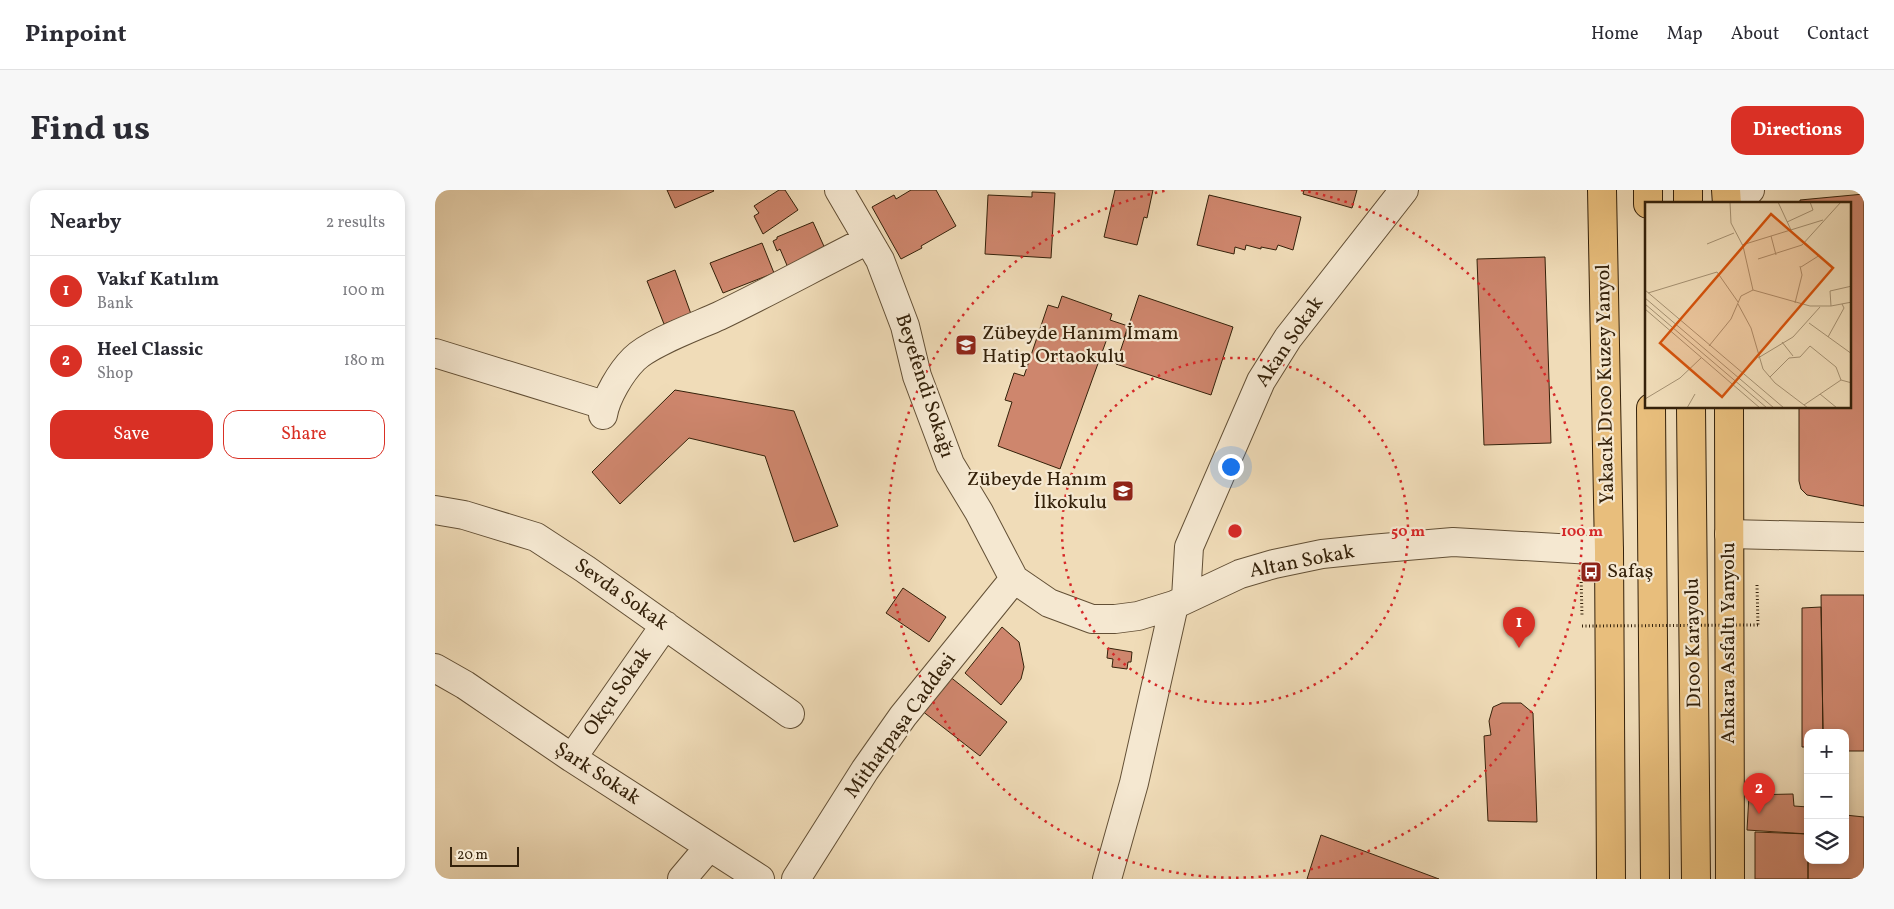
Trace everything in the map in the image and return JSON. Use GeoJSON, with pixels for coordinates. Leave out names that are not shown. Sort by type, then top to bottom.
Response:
{"type":"FeatureCollection","features":[{"type":"Feature","properties":{"kind":"main road","name":"Yakacık D100 Kuzey Yanyol"},"geometry":{"type":"LineString","coordinates":[[1602,190],[1609,550],[1611,879]]}},
{"type":"Feature","properties":{"kind":"main road","name":"D100 Karayolu"},"geometry":{"type":"LineString","coordinates":[[1651,409],[1655,879]]}},
{"type":"Feature","properties":{"kind":"main road","name":"D100 Karayolu"},"geometry":{"type":"LineString","coordinates":[[1691,409],[1696,879]]}},
{"type":"Feature","properties":{"kind":"main road","name":"Ankara Asfaltı Yanyolu"},"geometry":{"type":"LineString","coordinates":[[1729,409],[1730,879]]}},
{"type":"Feature","properties":{"kind":"street","name":"Beyefendi Sokağı"},"geometry":{"type":"LineString","coordinates":[[839,190],[880,260],[905,326],[917,376],[950,464],[979,512],[1014,579]]}},
{"type":"Feature","properties":{"kind":"street","name":"Akan Sokak"},"geometry":{"type":"LineString","coordinates":[[1107,879],[1134,783],[1180,601],[1189,547],[1261,381],[1288,338],[1404,190]]}},
{"type":"Feature","properties":{"kind":"street"},"geometry":{"type":"LineString","coordinates":[[1740,202],[1750,190]]}},
{"type":"Feature","properties":{"kind":"street"},"geometry":{"type":"LineString","coordinates":[[435,354],[604,410],[616,384],[634,359],[651,347],[721,315],[868,240]]}},
{"type":"Feature","properties":{"kind":"street","name":"Sevda Sokak"},"geometry":{"type":"LineString","coordinates":[[435,510],[464,515],[536,537],[585,569],[790,714]]}},
{"type":"Feature","properties":{"kind":"street"},"geometry":{"type":"LineString","coordinates":[[1729,534],[1864,537]]}},
{"type":"Feature","properties":{"kind":"street","name":"Altan Sokak"},"geometry":{"type":"LineString","coordinates":[[1014,579],[1049,603],[1092,619],[1115,619],[1138,616],[1180,601],[1240,574],[1273,564],[1322,554],[1453,542],[1609,550]]}},
{"type":"Feature","properties":{"kind":"street","name":"Mithatpaşa Caddesi"},"geometry":{"type":"LineString","coordinates":[[796,879],[860,778],[903,716],[1014,579]]}},
{"type":"Feature","properties":{"kind":"street","name":"Okçu Sokak"},"geometry":{"type":"LineString","coordinates":[[572,758],[665,626]]}},
{"type":"Feature","properties":{"kind":"street","name":"Şark Sokak"},"geometry":{"type":"LineString","coordinates":[[435,668],[465,685],[572,758],[760,879]]}},
{"type":"Feature","properties":{"kind":"street"},"geometry":{"type":"LineString","coordinates":[[682,879],[709,847]]}},
{"type":"Feature","properties":{"kind":"path"},"geometry":{"type":"LineString","coordinates":[[1581,587],[1582,626],[1758,624],[1757,584]]}},
{"type":"Feature","properties":{"kind":"building"},"geometry":{"type":"Polygon","coordinates":[[[667,190],[713,190],[714,191],[675,208],[667,190]]]}},
{"type":"Feature","properties":{"kind":"building"},"geometry":{"type":"Polygon","coordinates":[[[779,190],[785,190],[798,210],[763,234],[754,216],[759,213],[754,206],[779,190]]]}},
{"type":"Feature","properties":{"kind":"building"},"geometry":{"type":"Polygon","coordinates":[[[911,190],[936,190],[956,226],[901,259],[872,207],[894,195],[896,199],[911,190]]]}},
{"type":"Feature","properties":{"kind":"building"},"geometry":{"type":"Polygon","coordinates":[[[1115,190],[1153,190],[1147,218],[1144,217],[1137,245],[1104,237],[1115,190]]]}},
{"type":"Feature","properties":{"kind":"building"},"geometry":{"type":"Polygon","coordinates":[[[1304,190],[1357,190],[1352,208],[1303,194],[1304,190]]]}},
{"type":"Feature","properties":{"kind":"building"},"geometry":{"type":"Polygon","coordinates":[[[1032,192],[1055,193],[1051,258],[985,254],[988,195],[1032,197],[1032,192]]]}},
{"type":"Feature","properties":{"kind":"building"},"geometry":{"type":"Polygon","coordinates":[[[1864,194],[1864,506],[1807,495],[1801,489],[1799,481],[1799,409],[1851,409],[1851,202],[1800,202],[1800,200],[1864,194]]]}},
{"type":"Feature","properties":{"kind":"building"},"geometry":{"type":"Polygon","coordinates":[[[1209,195],[1301,217],[1293,250],[1278,245],[1276,250],[1246,245],[1245,250],[1235,247],[1234,254],[1197,245],[1209,195]]]}},
{"type":"Feature","properties":{"kind":"building"},"geometry":{"type":"Polygon","coordinates":[[[813,222],[827,253],[789,270],[780,249],[777,251],[773,241],[777,237],[813,222]]]}},
{"type":"Feature","properties":{"kind":"building"},"geometry":{"type":"Polygon","coordinates":[[[762,243],[774,273],[723,293],[710,263],[762,243]]]}},
{"type":"Feature","properties":{"kind":"building"},"geometry":{"type":"Polygon","coordinates":[[[1545,257],[1551,443],[1484,445],[1477,259],[1545,257]]]}},
{"type":"Feature","properties":{"kind":"building"},"geometry":{"type":"Polygon","coordinates":[[[675,270],[691,314],[664,324],[647,281],[675,270]]]}},
{"type":"Feature","properties":{"kind":"building"},"geometry":{"type":"Polygon","coordinates":[[[1139,295],[1233,327],[1211,395],[1116,364],[1139,295]]]}},
{"type":"Feature","properties":{"kind":"building"},"geometry":{"type":"Polygon","coordinates":[[[1062,296],[1112,314],[1110,320],[1128,326],[1124,338],[1109,333],[1060,469],[998,446],[1012,402],[1005,400],[1014,373],[1024,376],[1048,305],[1058,308],[1062,296]]]}},
{"type":"Feature","properties":{"kind":"building"},"geometry":{"type":"Polygon","coordinates":[[[675,390],[794,411],[838,526],[794,542],[765,456],[689,438],[620,504],[592,472],[675,390]]]}},
{"type":"Feature","properties":{"kind":"building"},"geometry":{"type":"Polygon","coordinates":[[[903,588],[946,617],[929,642],[886,613],[903,588]]]}},
{"type":"Feature","properties":{"kind":"building"},"geometry":{"type":"Polygon","coordinates":[[[1821,595],[1864,595],[1864,751],[1849,751],[1849,729],[1823,729],[1821,595]]]}},
{"type":"Feature","properties":{"kind":"building"},"geometry":{"type":"Polygon","coordinates":[[[1821,607],[1823,729],[1804,729],[1804,747],[1802,747],[1802,608],[1821,607]]]}},
{"type":"Feature","properties":{"kind":"building"},"geometry":{"type":"Polygon","coordinates":[[[1002,627],[1019,642],[1024,667],[1021,679],[1001,705],[965,673],[1002,627]]]}},
{"type":"Feature","properties":{"kind":"building"},"geometry":{"type":"Polygon","coordinates":[[[1108,648],[1132,652],[1131,662],[1128,662],[1127,669],[1112,667],[1113,659],[1107,658],[1108,648]]]}},
{"type":"Feature","properties":{"kind":"building"},"geometry":{"type":"Polygon","coordinates":[[[944,672],[1007,722],[980,756],[917,707],[944,672]]]}},
{"type":"Feature","properties":{"kind":"building"},"geometry":{"type":"Polygon","coordinates":[[[1502,703],[1521,703],[1533,713],[1537,822],[1488,821],[1484,736],[1491,735],[1489,721],[1493,707],[1502,703]]]}},
{"type":"Feature","properties":{"kind":"building"},"geometry":{"type":"Polygon","coordinates":[[[1793,794],[1794,806],[1804,807],[1804,834],[1747,830],[1749,795],[1793,794]]]}},
{"type":"Feature","properties":{"kind":"building"},"geometry":{"type":"Polygon","coordinates":[[[1849,815],[1864,817],[1864,879],[1808,879],[1808,864],[1849,864],[1849,815]]]}},
{"type":"Feature","properties":{"kind":"building"},"geometry":{"type":"Polygon","coordinates":[[[1755,832],[1804,834],[1804,864],[1808,864],[1808,879],[1755,879],[1755,832]]]}},
{"type":"Feature","properties":{"kind":"building"},"geometry":{"type":"Polygon","coordinates":[[[1321,835],[1439,879],[1307,879],[1321,835]]]}},
{"type":"Feature","properties":{"kind":"place","name":"Zübeyde Hanım İmam Hatip Ortaokulu"},"geometry":{"type":"Point","coordinates":[966,345]}},
{"type":"Feature","properties":{"kind":"place","name":"Zübeyde Hanım İlkokulu"},"geometry":{"type":"Point","coordinates":[1123,491]}},
{"type":"Feature","properties":{"kind":"place","name":"Safaş"},"geometry":{"type":"Point","coordinates":[1591,572]}},
{"type":"Feature","properties":{"kind":"place","name":"Vakıf Katılım"},"geometry":{"type":"Point","coordinates":[1519,648]}},
{"type":"Feature","properties":{"kind":"place","name":"Heel Classic"},"geometry":{"type":"Point","coordinates":[1759,814]}}]}
